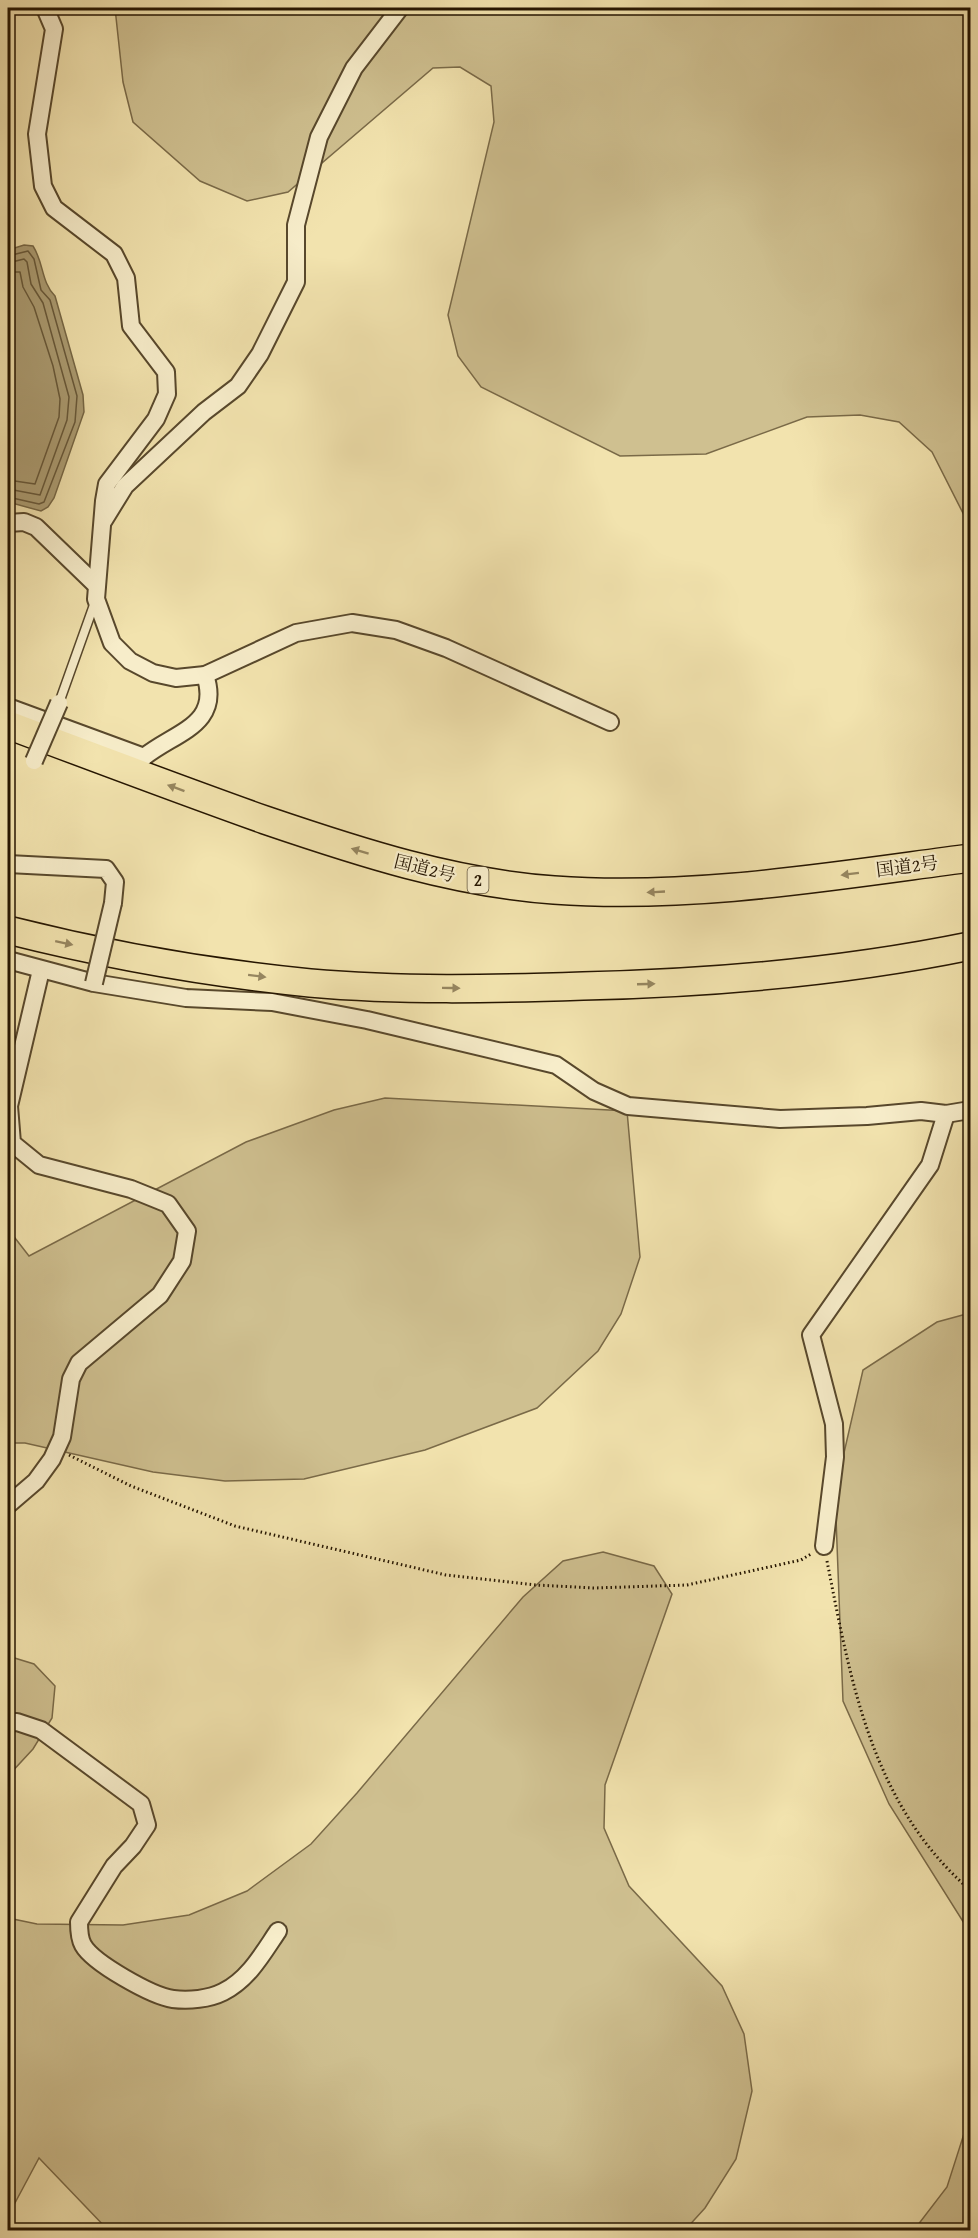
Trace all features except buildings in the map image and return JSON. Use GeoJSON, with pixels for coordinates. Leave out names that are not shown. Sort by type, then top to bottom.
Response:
{"type":"FeatureCollection","features":[{"type":"Feature","properties":{"kind":"highway","name":"国道2号"},"geometry":{"type":"LineString","coordinates":[[8,725],[225,806],[348,848],[410,866],[504,885],[591,892],[653,892],[795,881],[970,858]]}},
{"type":"Feature","properties":{"kind":"highway"},"geometry":{"type":"LineString","coordinates":[[8,930],[124,956],[311,983],[495,989],[710,982],[827,968],[970,946]]}},
{"type":"Feature","properties":{"kind":"street"},"geometry":{"type":"LineString","coordinates":[[45,8],[54,29],[37,134],[44,186],[54,208],[114,254],[126,278],[131,326],[166,372],[167,394],[156,419],[107,484],[96,592],[112,643],[130,661],[153,673],[176,678],[205,675],[296,633],[352,623],[396,630],[446,648],[610,722]]}},
{"type":"Feature","properties":{"kind":"street"},"geometry":{"type":"LineString","coordinates":[[104,520],[126,486],[204,412],[238,386],[260,354],[296,282],[297,225],[320,137],[354,68],[400,8]]}},
{"type":"Feature","properties":{"kind":"street"},"geometry":{"type":"LineString","coordinates":[[8,523],[24,522],[36,527],[96,592]]}},
{"type":"Feature","properties":{"kind":"street"},"geometry":{"type":"LineString","coordinates":[[8,707],[144,758],[161,743],[189,729],[201,717],[209,703],[210,692],[205,675]]}},
{"type":"Feature","properties":{"kind":"street"},"geometry":{"type":"LineString","coordinates":[[34,761],[59,703]]}},
{"type":"Feature","properties":{"kind":"street"},"geometry":{"type":"LineString","coordinates":[[8,864],[106,869],[115,882],[94,983]]}},
{"type":"Feature","properties":{"kind":"street"},"geometry":{"type":"LineString","coordinates":[[8,960],[94,983],[186,998],[272,1002],[367,1020],[556,1065],[594,1091],[628,1106],[780,1119],[867,1116],[921,1111],[946,1114],[970,1110]]}},
{"type":"Feature","properties":{"kind":"street"},"geometry":{"type":"LineString","coordinates":[[8,1505],[36,1481],[57,1449],[62,1437],[71,1379],[79,1363],[160,1295],[182,1261],[187,1231],[168,1204],[131,1189],[39,1165],[12,1143],[9,1106],[41,970]]}},
{"type":"Feature","properties":{"kind":"street"},"geometry":{"type":"LineString","coordinates":[[824,1546],[835,1457],[834,1424],[812,1335],[930,1164],[946,1114]]}},
{"type":"Feature","properties":{"kind":"street"},"geometry":{"type":"LineString","coordinates":[[8,1723],[17,1722],[41,1730],[141,1804],[147,1825],[133,1846],[114,1866],[79,1922],[83,1945],[96,1959],[143,1988],[172,1999],[205,1998],[224,1992],[248,1974],[278,1931]]}},
{"type":"Feature","properties":{"kind":"lane"},"geometry":{"type":"LineString","coordinates":[[59,703],[96,592]]}},
{"type":"Feature","properties":{"kind":"path"},"geometry":{"type":"LineString","coordinates":[[57,1449],[131,1486],[235,1526],[446,1575],[571,1587],[687,1585],[801,1560],[824,1546],[850,1674],[884,1772],[921,1839],[942,1866],[970,1890]]}},
{"type":"Feature","properties":{"kind":"shaded area"},"geometry":{"type":"Polygon","coordinates":[[[115,8],[970,8],[970,527],[932,452],[899,422],[860,415],[807,417],[706,454],[620,456],[481,387],[458,356],[448,315],[494,122],[491,86],[460,67],[433,68],[288,192],[247,201],[200,181],[133,122],[123,82],[115,8]]]}},
{"type":"Feature","properties":{"kind":"shaded area"},"geometry":{"type":"Polygon","coordinates":[[[385,1098],[627,1111],[640,1257],[621,1314],[598,1351],[537,1408],[425,1450],[304,1479],[225,1481],[153,1472],[25,1443],[8,1443],[8,1229],[29,1256],[246,1142],[334,1110],[385,1098]]]}},
{"type":"Feature","properties":{"kind":"shaded area"},"geometry":{"type":"Polygon","coordinates":[[[970,1313],[970,1958],[964,1923],[889,1804],[843,1701],[835,1492],[863,1370],[937,1322],[970,1313]]]}},
{"type":"Feature","properties":{"kind":"shaded area"},"geometry":{"type":"Polygon","coordinates":[[[603,1552],[654,1566],[672,1594],[605,1785],[604,1828],[629,1886],[722,1986],[744,2034],[752,2091],[736,2159],[705,2208],[685,2230],[108,2230],[39,2158],[8,2216],[8,1918],[37,1924],[123,1925],[189,1915],[247,1891],[311,1844],[523,1597],[563,1561],[603,1552]]]}},
{"type":"Feature","properties":{"kind":"shaded area"},"geometry":{"type":"Polygon","coordinates":[[[8,1656],[34,1664],[55,1686],[52,1718],[33,1749],[8,1776],[8,1656]]]}},
{"type":"Feature","properties":{"kind":"shaded area"},"geometry":{"type":"Polygon","coordinates":[[[970,2115],[970,2230],[914,2230],[947,2187],[970,2115]]]}},
{"type":"Feature","properties":{"kind":"water"},"geometry":{"type":"Polygon","coordinates":[[[24,245],[33,246],[37,252],[47,285],[55,296],[83,395],[84,412],[54,498],[48,507],[41,511],[8,502],[8,250],[24,245]]]}}]}
